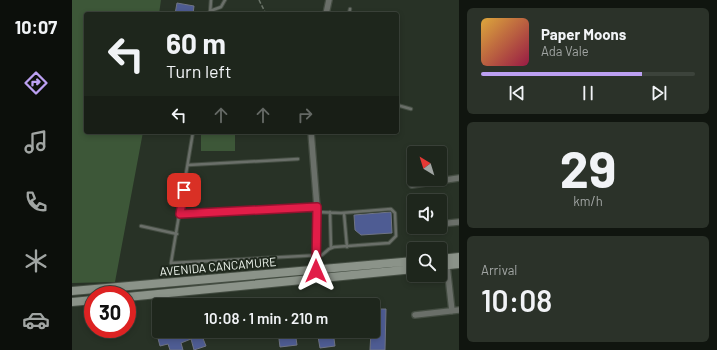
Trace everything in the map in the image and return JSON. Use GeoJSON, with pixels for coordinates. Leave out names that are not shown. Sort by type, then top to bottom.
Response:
{"type":"FeatureCollection","features":[{"type":"Feature","properties":{"kind":"main road"},"geometry":{"type":"LineString","coordinates":[[447,258],[459,257]]}},
{"type":"Feature","properties":{"kind":"main road","name":"AVENIDA CANCAMURE"},"geometry":{"type":"LineString","coordinates":[[136,296],[317,275],[407,262]]}},
{"type":"Feature","properties":{"kind":"main road"},"geometry":{"type":"LineString","coordinates":[[447,266],[459,264]]}},
{"type":"Feature","properties":{"kind":"main road","name":"AVENIDA CANCAMURE"},"geometry":{"type":"LineString","coordinates":[[72,291],[407,269]]}},
{"type":"Feature","properties":{"kind":"main road"},"geometry":{"type":"LineString","coordinates":[[72,302],[84,301]]}},
{"type":"Feature","properties":{"kind":"street"},"geometry":{"type":"LineString","coordinates":[[326,12],[329,0]]}},
{"type":"Feature","properties":{"kind":"street"},"geometry":{"type":"LineString","coordinates":[[311,134],[317,210],[317,275]]}},
{"type":"Feature","properties":{"kind":"street"},"geometry":{"type":"LineString","coordinates":[[447,180],[459,178]]}},
{"type":"Feature","properties":{"kind":"street"},"geometry":{"type":"LineString","coordinates":[[447,223],[459,222]]}},
{"type":"Feature","properties":{"kind":"street"},"geometry":{"type":"LineString","coordinates":[[446,282],[452,311]]}},
{"type":"Feature","properties":{"kind":"street"},"geometry":{"type":"LineString","coordinates":[[415,315],[459,310]]}},
{"type":"Feature","properties":{"kind":"lane"},"geometry":{"type":"LineString","coordinates":[[211,0],[210,12],[221,7],[225,0]]}},
{"type":"Feature","properties":{"kind":"lane"},"geometry":{"type":"LineString","coordinates":[[399,106],[410,109]]}},
{"type":"Feature","properties":{"kind":"lane"},"geometry":{"type":"LineString","coordinates":[[180,214],[317,210],[344,213],[391,209],[395,213],[397,225],[396,236],[389,243],[331,248],[322,255],[172,263],[193,134]]}},
{"type":"Feature","properties":{"kind":"lane"},"geometry":{"type":"LineString","coordinates":[[188,165],[298,160]]}},
{"type":"Feature","properties":{"kind":"lane"},"geometry":{"type":"LineString","coordinates":[[330,212],[331,248]]}},
{"type":"Feature","properties":{"kind":"lane"},"geometry":{"type":"LineString","coordinates":[[344,213],[347,247]]}},
{"type":"Feature","properties":{"kind":"lane"},"geometry":{"type":"LineString","coordinates":[[141,226],[177,234]]}},
{"type":"Feature","properties":{"kind":"path"},"geometry":{"type":"LineString","coordinates":[[260,0],[265,12]]}},
{"type":"Feature","properties":{"kind":"green space"},"geometry":{"type":"Polygon","coordinates":[[[72,0],[161,0],[159,12],[84,12],[84,134],[143,134],[115,282],[72,283],[72,0]]]}},
{"type":"Feature","properties":{"kind":"green space"},"geometry":{"type":"Polygon","coordinates":[[[201,134],[235,134],[235,151],[201,151],[201,134]]]}},
{"type":"Feature","properties":{"kind":"building"},"geometry":{"type":"Polygon","coordinates":[[[177,3],[194,6],[193,12],[175,12],[177,3]]]}},
{"type":"Feature","properties":{"kind":"building"},"geometry":{"type":"Polygon","coordinates":[[[391,212],[392,233],[361,235],[355,230],[354,215],[391,212]]]}},
{"type":"Feature","properties":{"kind":"building"},"geometry":{"type":"Polygon","coordinates":[[[380,309],[386,309],[385,350],[370,350],[371,338],[380,338],[380,309]]]}},
{"type":"Feature","properties":{"kind":"building"},"geometry":{"type":"Polygon","coordinates":[[[158,338],[203,338],[206,346],[194,350],[191,339],[181,343],[183,350],[170,350],[168,344],[160,346],[158,338]]]}},
{"type":"Feature","properties":{"kind":"building"},"geometry":{"type":"Polygon","coordinates":[[[279,338],[296,338],[297,345],[280,347],[279,338]]]}},
{"type":"Feature","properties":{"kind":"building"},"geometry":{"type":"Polygon","coordinates":[[[318,338],[334,338],[335,346],[320,348],[318,338]]]}},
{"type":"Feature","properties":{"kind":"route"},"geometry":{"type":"LineString","coordinates":[[184,190],[180,214],[317,207],[316,271]]}}]}
